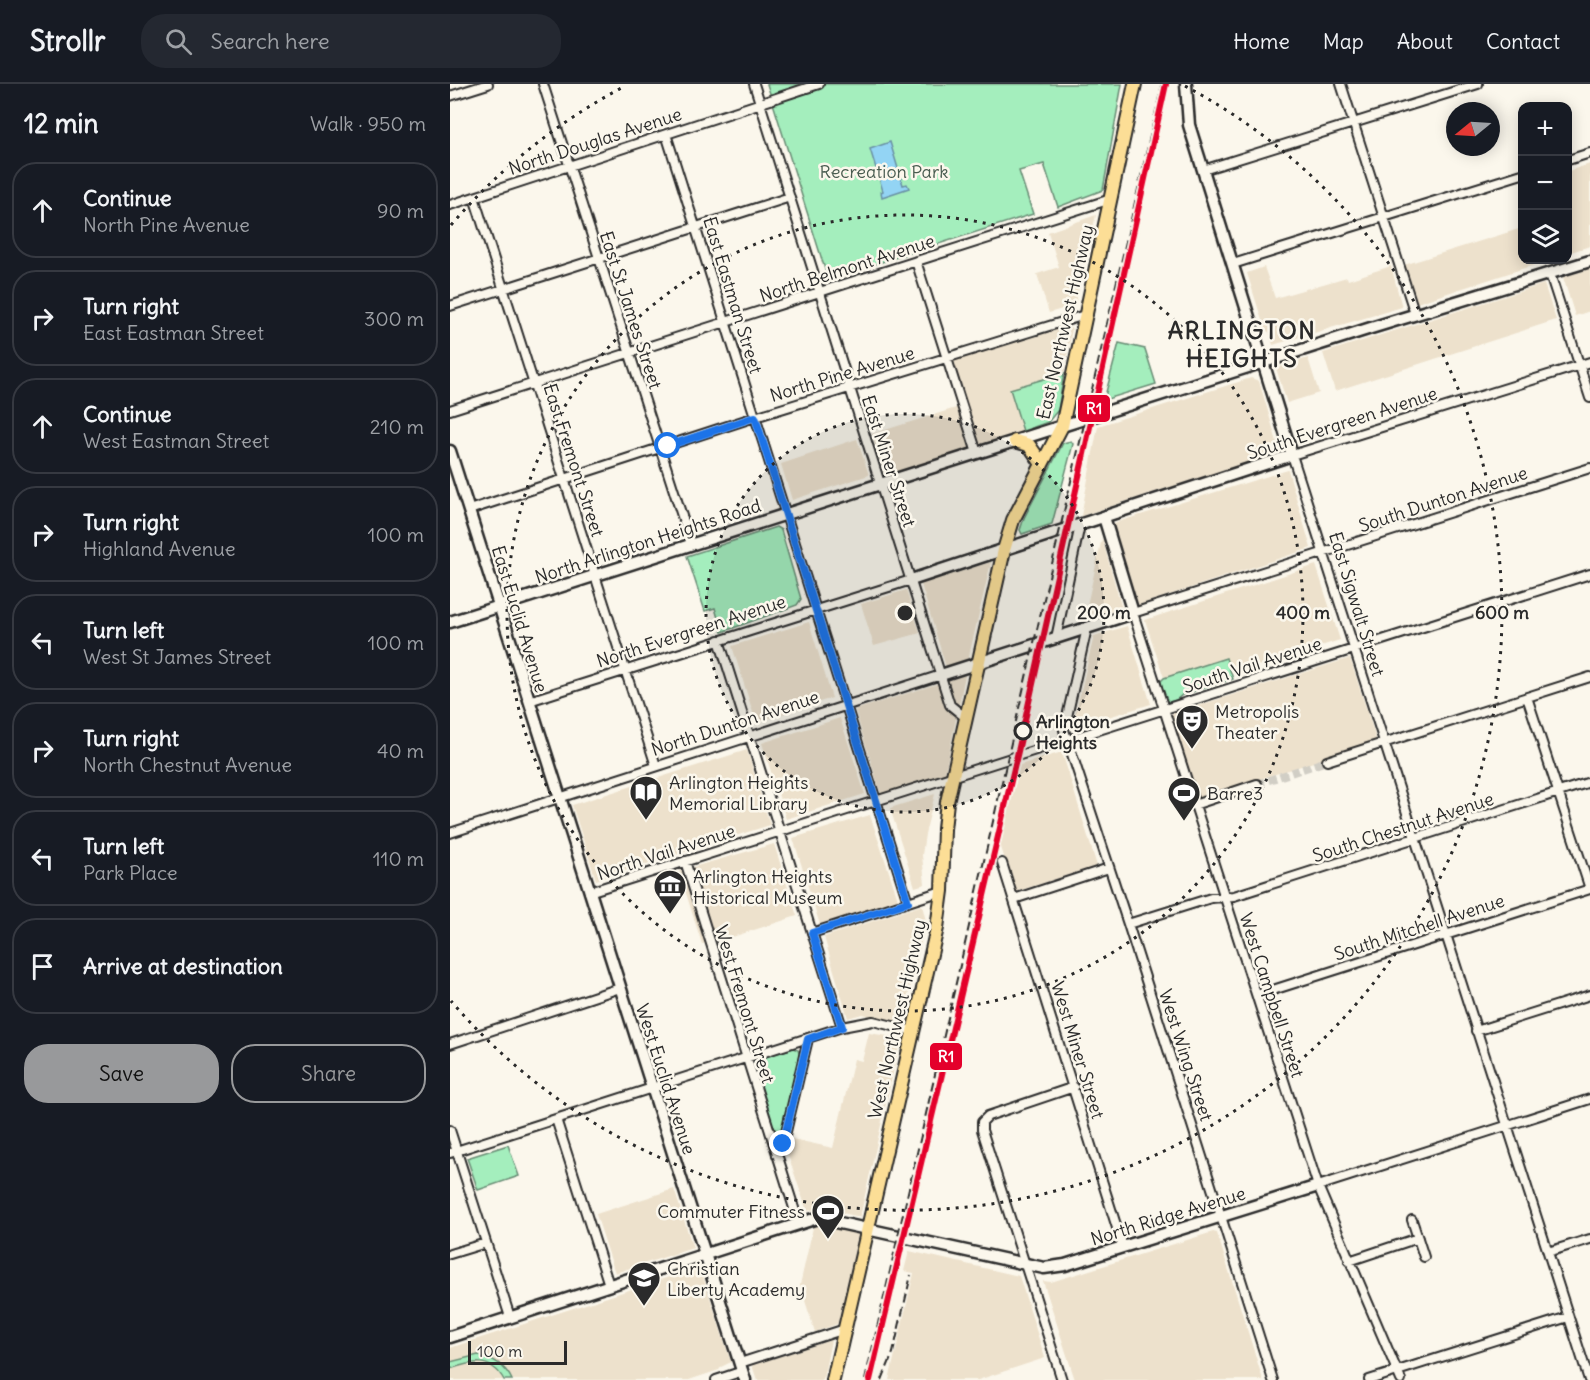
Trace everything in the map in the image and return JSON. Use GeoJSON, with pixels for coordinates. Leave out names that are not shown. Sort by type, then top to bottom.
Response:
{"type":"FeatureCollection","features":[{"type":"Feature","properties":{"kind":"main road","name":"East Northwest Highway"},"geometry":{"type":"LineString","coordinates":[[979,663],[1012,520],[1062,426],[1088,314],[1135,84]]}},
{"type":"Feature","properties":{"kind":"main road"},"geometry":{"type":"LineString","coordinates":[[1015,441],[1029,445],[1042,464]]}},
{"type":"Feature","properties":{"kind":"main road","name":"West Northwest Highway"},"geometry":{"type":"LineString","coordinates":[[833,1380],[937,928],[942,891],[945,816],[979,663]]}},
{"type":"Feature","properties":{"kind":"street"},"geometry":{"type":"LineString","coordinates":[[450,96],[488,84]]}},
{"type":"Feature","properties":{"kind":"street","name":"East St James Street"},"geometry":{"type":"LineString","coordinates":[[543,84],[691,544]]}},
{"type":"Feature","properties":{"kind":"street","name":"East Miner Street"},"geometry":{"type":"LineString","coordinates":[[754,84],[941,675]]}},
{"type":"Feature","properties":{"kind":"street","name":"North Douglas Avenue"},"geometry":{"type":"LineString","coordinates":[[450,205],[819,84]]}},
{"type":"Feature","properties":{"kind":"street"},"geometry":{"type":"LineString","coordinates":[[1341,84],[1415,314]]}},
{"type":"Feature","properties":{"kind":"street"},"geometry":{"type":"LineString","coordinates":[[1203,170],[1478,84]]}},
{"type":"Feature","properties":{"kind":"street","name":"East Sigwalt Street"},"geometry":{"type":"LineString","coordinates":[[1186,87],[1189,125],[1292,455],[1383,744],[1590,1380]]}},
{"type":"Feature","properties":{"kind":"street","name":"East Eastman Street"},"geometry":{"type":"LineString","coordinates":[[666,134],[908,902]]}},
{"type":"Feature","properties":{"kind":"street"},"geometry":{"type":"LineString","coordinates":[[1572,159],[1590,153]]}},
{"type":"Feature","properties":{"kind":"street"},"geometry":{"type":"LineString","coordinates":[[1233,264],[1518,175]]}},
{"type":"Feature","properties":{"kind":"street","name":"East Fremont Street"},"geometry":{"type":"LineString","coordinates":[[474,197],[656,766]]}},
{"type":"Feature","properties":{"kind":"street"},"geometry":{"type":"LineString","coordinates":[[450,306],[790,197]]}},
{"type":"Feature","properties":{"kind":"street","name":"North Belmont Avenue"},"geometry":{"type":"LineString","coordinates":[[450,410],[1111,199]]}},
{"type":"Feature","properties":{"kind":"street"},"geometry":{"type":"LineString","coordinates":[[916,261],[976,453]]}},
{"type":"Feature","properties":{"kind":"street","name":"North Arlington Heights Road"},"geometry":{"type":"LineString","coordinates":[[450,622],[880,483],[1590,261]]}},
{"type":"Feature","properties":{"kind":"street"},"geometry":{"type":"LineString","coordinates":[[1550,274],[1590,398]]}},
{"type":"Feature","properties":{"kind":"street","name":"North Pine Avenue"},"geometry":{"type":"LineString","coordinates":[[469,510],[755,417],[1088,314]]}},
{"type":"Feature","properties":{"kind":"street","name":"South Evergreen Avenue"},"geometry":{"type":"LineString","coordinates":[[1104,517],[1292,455],[1590,362]]}},
{"type":"Feature","properties":{"kind":"street","name":"East Euclid Avenue"},"geometry":{"type":"LineString","coordinates":[[450,451],[558,797]]}},
{"type":"Feature","properties":{"kind":"street","name":"South Dunton Avenue"},"geometry":{"type":"LineString","coordinates":[[1133,613],[1590,468]]}},
{"type":"Feature","properties":{"kind":"street"},"geometry":{"type":"LineString","coordinates":[[1104,517],[1133,613]]}},
{"type":"Feature","properties":{"kind":"street","name":"North Evergreen Avenue"},"geometry":{"type":"LineString","coordinates":[[529,701],[1104,517]]}},
{"type":"Feature","properties":{"kind":"street"},"geometry":{"type":"LineString","coordinates":[[1056,638],[1080,525]]}},
{"type":"Feature","properties":{"kind":"street","name":"South Vail Avenue"},"geometry":{"type":"LineString","coordinates":[[1163,710],[1590,574]]}},
{"type":"Feature","properties":{"kind":"street","name":"North Dunton Avenue"},"geometry":{"type":"LineString","coordinates":[[450,832],[1133,613]]}},
{"type":"Feature","properties":{"kind":"street","name":"West Campbell Street"},"geometry":{"type":"LineString","coordinates":[[1133,613],[1318,1186],[1401,1380]]}},
{"type":"Feature","properties":{"kind":"street"},"geometry":{"type":"LineString","coordinates":[[1067,740],[1064,730],[1087,628]]}},
{"type":"Feature","properties":{"kind":"street"},"geometry":{"type":"LineString","coordinates":[[720,640],[842,1027]]}},
{"type":"Feature","properties":{"kind":"street"},"geometry":{"type":"LineString","coordinates":[[941,675],[950,705],[966,718]]}},
{"type":"Feature","properties":{"kind":"street"},"geometry":{"type":"LineString","coordinates":[[1328,761],[1590,677]]}},
{"type":"Feature","properties":{"kind":"street"},"geometry":{"type":"LineString","coordinates":[[1527,697],[1590,889]]}},
{"type":"Feature","properties":{"kind":"street","name":"North Vail Avenue"},"geometry":{"type":"LineString","coordinates":[[589,892],[1163,710]]}},
{"type":"Feature","properties":{"kind":"street","name":"West Wing Street"},"geometry":{"type":"LineString","coordinates":[[1067,740],[1273,1380]]}},
{"type":"Feature","properties":{"kind":"street","name":"South Chestnut Avenue"},"geometry":{"type":"LineString","coordinates":[[1128,924],[1211,898],[1234,896],[1590,782]]}},
{"type":"Feature","properties":{"kind":"street"},"geometry":{"type":"LineString","coordinates":[[1194,805],[1257,784]]}},
{"type":"Feature","properties":{"kind":"street","name":"West Euclid Avenue"},"geometry":{"type":"LineString","coordinates":[[558,797],[744,1374]]}},
{"type":"Feature","properties":{"kind":"street","name":"West Fremont Street"},"geometry":{"type":"LineString","coordinates":[[685,861],[799,1224]]}},
{"type":"Feature","properties":{"kind":"street","name":"West Miner Street"},"geometry":{"type":"LineString","coordinates":[[1002,863],[1123,1247]]}},
{"type":"Feature","properties":{"kind":"street"},"geometry":{"type":"LineString","coordinates":[[1014,898],[1109,868]]}},
{"type":"Feature","properties":{"kind":"street","name":"South Mitchell Avenue"},"geometry":{"type":"LineString","coordinates":[[1257,994],[1590,889]]}},
{"type":"Feature","properties":{"kind":"street"},"geometry":{"type":"LineString","coordinates":[[812,933],[942,891]]}},
{"type":"Feature","properties":{"kind":"street"},"geometry":{"type":"LineString","coordinates":[[450,1044],[620,988]]}},
{"type":"Feature","properties":{"kind":"street"},"geometry":{"type":"LineString","coordinates":[[1476,1031],[1590,995]]}},
{"type":"Feature","properties":{"kind":"street"},"geometry":{"type":"LineString","coordinates":[[453,1152],[842,1027],[873,1021],[913,1031]]}},
{"type":"Feature","properties":{"kind":"street"},"geometry":{"type":"LineString","coordinates":[[777,1155],[783,1144],[808,1039]]}},
{"type":"Feature","properties":{"kind":"street"},"geometry":{"type":"LineString","coordinates":[[1062,1380],[982,1130],[983,1119],[1074,1088]]}},
{"type":"Feature","properties":{"kind":"street"},"geometry":{"type":"LineString","coordinates":[[1318,1186],[1590,1099]]}},
{"type":"Feature","properties":{"kind":"street"},"geometry":{"type":"LineString","coordinates":[[556,1119],[609,1285]]}},
{"type":"Feature","properties":{"kind":"street"},"geometry":{"type":"LineString","coordinates":[[450,1130],[453,1152],[510,1317]]}},
{"type":"Feature","properties":{"kind":"street","name":"North Ridge Avenue"},"geometry":{"type":"LineString","coordinates":[[450,1337],[817,1218],[1044,1268],[1065,1266],[1318,1186]]}},
{"type":"Feature","properties":{"kind":"street"},"geometry":{"type":"LineString","coordinates":[[1412,1220],[1424,1257]]}},
{"type":"Feature","properties":{"kind":"street"},"geometry":{"type":"LineString","coordinates":[[1349,1261],[1418,1238]]}},
{"type":"Feature","properties":{"kind":"street"},"geometry":{"type":"LineString","coordinates":[[1548,1252],[1590,1239]]}},
{"type":"Feature","properties":{"kind":"street"},"geometry":{"type":"LineString","coordinates":[[450,1254],[486,1243]]}},
{"type":"Feature","properties":{"kind":"street"},"geometry":{"type":"LineString","coordinates":[[1369,1380],[1568,1317]]}},
{"type":"Feature","properties":{"kind":"street"},"geometry":{"type":"LineString","coordinates":[[716,1380],[744,1374],[845,1329]]}},
{"type":"Feature","properties":{"kind":"shaded area"},"geometry":{"type":"Polygon","coordinates":[[[1590,164],[1590,246],[1572,252],[1572,210],[1572,170],[1590,164]]]}},
{"type":"Feature","properties":{"kind":"shaded area"},"geometry":{"type":"Polygon","coordinates":[[[1096,215],[1075,305],[1049,313],[1037,274],[1059,267],[1048,232],[1096,215]]]}},
{"type":"Feature","properties":{"kind":"shaded area"},"geometry":{"type":"Polygon","coordinates":[[[1518,229],[1518,264],[1537,264],[1417,303],[1414,301],[1404,265],[1518,229]]]}},
{"type":"Feature","properties":{"kind":"shaded area"},"geometry":{"type":"Polygon","coordinates":[[[1391,266],[1402,307],[1273,345],[1269,332],[1265,330],[1247,273],[1264,267],[1275,298],[1347,277],[1348,280],[1391,266]]]}},
{"type":"Feature","properties":{"kind":"shaded area"},"geometry":{"type":"Polygon","coordinates":[[[1590,269],[1590,311],[1575,316],[1563,277],[1590,269]]]}},
{"type":"Feature","properties":{"kind":"shaded area"},"geometry":{"type":"Polygon","coordinates":[[[1544,284],[1556,320],[1335,391],[1323,353],[1544,284]]]}},
{"type":"Feature","properties":{"kind":"shaded area"},"geometry":{"type":"Polygon","coordinates":[[[1069,326],[1072,329],[1064,373],[1010,389],[1023,431],[977,446],[952,361],[1069,326]]]}},
{"type":"Feature","properties":{"kind":"shaded area"},"geometry":{"type":"Polygon","coordinates":[[[1308,358],[1319,393],[1287,403],[1276,368],[1308,358]]]}},
{"type":"Feature","properties":{"kind":"shaded area"},"geometry":{"type":"Polygon","coordinates":[[[1251,378],[1259,381],[1280,452],[1081,516],[1098,426],[1251,378]]]}},
{"type":"Feature","properties":{"kind":"shaded area"},"geometry":{"type":"Polygon","coordinates":[[[959,407],[971,448],[885,476],[872,434],[959,407]]]}},
{"type":"Feature","properties":{"kind":"shaded area"},"geometry":{"type":"Polygon","coordinates":[[[857,439],[869,475],[792,500],[781,464],[857,439]]]}},
{"type":"Feature","properties":{"kind":"shaded area"},"geometry":{"type":"Polygon","coordinates":[[[1288,470],[1311,548],[1136,606],[1112,526],[1114,523],[1288,470]]]}},
{"type":"Feature","properties":{"kind":"shaded area"},"geometry":{"type":"Polygon","coordinates":[[[1102,538],[1122,609],[1089,620],[1084,619],[1102,538]]]}},
{"type":"Feature","properties":{"kind":"shaded area"},"geometry":{"type":"Polygon","coordinates":[[[991,562],[968,660],[946,667],[921,584],[991,562]]]}},
{"type":"Feature","properties":{"kind":"shaded area"},"geometry":{"type":"Polygon","coordinates":[[[1316,565],[1340,640],[1232,674],[1226,658],[1164,678],[1145,620],[1316,565]]]}},
{"type":"Feature","properties":{"kind":"shaded area"},"geometry":{"type":"Polygon","coordinates":[[[906,590],[920,633],[874,646],[861,604],[906,590]]]}},
{"type":"Feature","properties":{"kind":"shaded area"},"geometry":{"type":"Polygon","coordinates":[[[809,622],[832,698],[756,722],[732,646],[809,622]]]}},
{"type":"Feature","properties":{"kind":"shaded area"},"geometry":{"type":"Polygon","coordinates":[[[1127,626],[1151,704],[1072,728],[1094,636],[1127,626]]]}},
{"type":"Feature","properties":{"kind":"shaded area"},"geometry":{"type":"Polygon","coordinates":[[[1350,658],[1377,742],[1197,799],[1171,714],[1350,658]]]}},
{"type":"Feature","properties":{"kind":"shaded area"},"geometry":{"type":"Polygon","coordinates":[[[965,675],[945,773],[881,794],[855,710],[965,675]]]}},
{"type":"Feature","properties":{"kind":"shaded area"},"geometry":{"type":"Polygon","coordinates":[[[840,718],[865,794],[786,819],[762,743],[840,718]]]}},
{"type":"Feature","properties":{"kind":"shaded area","name":"Arlington Heights Memorial Library"},"geometry":{"type":"Polygon","coordinates":[[[747,750],[770,825],[596,880],[572,805],[747,750]]]}},
{"type":"Feature","properties":{"kind":"shaded area"},"geometry":{"type":"Polygon","coordinates":[[[1062,752],[1097,866],[1015,892],[1000,844],[1020,765],[1062,752]]]}},
{"type":"Feature","properties":{"kind":"shaded area"},"geometry":{"type":"Polygon","coordinates":[[[935,794],[922,855],[925,884],[915,887],[890,808],[935,794]]]}},
{"type":"Feature","properties":{"kind":"shaded area"},"geometry":{"type":"Polygon","coordinates":[[[870,815],[898,899],[820,925],[793,838],[870,815]]]}},
{"type":"Feature","properties":{"kind":"shaded area"},"geometry":{"type":"Polygon","coordinates":[[[774,844],[797,916],[720,941],[719,939],[702,944],[679,871],[774,844]]]}},
{"type":"Feature","properties":{"kind":"shaded area"},"geometry":{"type":"Polygon","coordinates":[[[922,905],[926,921],[902,1022],[862,1014],[848,1018],[824,937],[922,905]]]}},
{"type":"Feature","properties":{"kind":"shaded area"},"geometry":{"type":"Polygon","coordinates":[[[869,1033],[901,1038],[860,1217],[821,1208],[807,1211],[788,1155],[792,1139],[833,1148],[854,1059],[862,1061],[869,1033]]]}},
{"type":"Feature","properties":{"kind":"shaded area"},"geometry":{"type":"Polygon","coordinates":[[[674,1189],[693,1248],[615,1273],[596,1214],[674,1189]]]}},
{"type":"Feature","properties":{"kind":"shaded area"},"geometry":{"type":"Polygon","coordinates":[[[814,1223],[860,1234],[843,1316],[837,1324],[815,1332],[800,1285],[814,1223]]]}},
{"type":"Feature","properties":{"kind":"shaded area"},"geometry":{"type":"Polygon","coordinates":[[[1213,1232],[1217,1233],[1263,1380],[1075,1380],[1043,1281],[1051,1282],[1213,1232]]]}},
{"type":"Feature","properties":{"kind":"shaded area"},"geometry":{"type":"Polygon","coordinates":[[[909,1251],[1019,1276],[1045,1358],[978,1380],[889,1380],[914,1273],[904,1271],[909,1251]]]}},
{"type":"Feature","properties":{"kind":"shaded area","name":"Christian Liberty Academy"},"geometry":{"type":"Polygon","coordinates":[[[700,1267],[731,1362],[719,1370],[689,1380],[450,1380],[450,1348],[700,1267]]]}},
{"type":"Feature","properties":{"kind":"shaded area"},"geometry":{"type":"Polygon","coordinates":[[[831,1340],[823,1380],[757,1380],[752,1365],[831,1340]]]}},
{"type":"Feature","properties":{"kind":"green space","name":"Recreation Park"},"geometry":{"type":"Polygon","coordinates":[[[767,84],[1122,84],[1103,190],[1058,207],[1044,164],[1019,171],[1033,214],[828,279],[767,84]]]}},
{"type":"Feature","properties":{"kind":"green space"},"geometry":{"type":"Polygon","coordinates":[[[1119,343],[1145,349],[1156,384],[1104,400],[1119,343]]]}},
{"type":"Feature","properties":{"kind":"green space"},"geometry":{"type":"Polygon","coordinates":[[[1064,373],[1058,410],[1048,422],[1023,431],[1010,389],[1064,373]]]}},
{"type":"Feature","properties":{"kind":"green space"},"geometry":{"type":"Polygon","coordinates":[[[1071,441],[1073,444],[1052,524],[1022,534],[1020,530],[1024,518],[1063,443],[1071,441]]]}},
{"type":"Feature","properties":{"kind":"green space"},"geometry":{"type":"Polygon","coordinates":[[[776,527],[781,530],[801,599],[797,605],[722,632],[715,608],[705,611],[687,556],[776,527]]]}},
{"type":"Feature","properties":{"kind":"green space"},"geometry":{"type":"Polygon","coordinates":[[[1226,658],[1233,679],[1182,695],[1176,700],[1169,702],[1164,699],[1161,681],[1164,678],[1226,658]]]}},
{"type":"Feature","properties":{"kind":"green space"},"geometry":{"type":"Polygon","coordinates":[[[793,1048],[798,1050],[800,1056],[782,1137],[778,1139],[753,1064],[755,1060],[793,1048]]]}},
{"type":"Feature","properties":{"kind":"green space"},"geometry":{"type":"Polygon","coordinates":[[[508,1145],[519,1176],[478,1190],[467,1158],[508,1145]]]}},
{"type":"Feature","properties":{"kind":"green space"},"geometry":{"type":"Polygon","coordinates":[[[478,1355],[498,1363],[512,1380],[504,1380],[499,1372],[487,1364],[465,1364],[450,1369],[450,1362],[478,1355]]]}},
{"type":"Feature","properties":{"kind":"water"},"geometry":{"type":"Polygon","coordinates":[[[890,142],[903,185],[907,184],[909,188],[882,197],[881,192],[883,191],[870,149],[890,142]]]}},
{"type":"Feature","properties":{"kind":"tunnel"},"geometry":{"type":"LineString","coordinates":[[1257,784],[1327,761]]}},
{"type":"Feature","properties":{"kind":"railway"},"geometry":{"type":"LineString","coordinates":[[865,1380],[1162,84]]}},
{"type":"Feature","properties":{"kind":"railway"},"geometry":{"type":"LineString","coordinates":[[882,1380],[893,1353],[911,1275]]}},
{"type":"Feature","properties":{"kind":"transit line","name":"R1"},"geometry":{"type":"LineString","coordinates":[[870,1380],[1019,747],[1166,84]]}},
{"type":"Feature","properties":{"kind":"place","name":"Arlington Heights"},"geometry":{"type":"Point","coordinates":[1023,731]}},
{"type":"Feature","properties":{"kind":"place","name":"Metropolis Theater"},"geometry":{"type":"Point","coordinates":[1192,750]}},
{"type":"Feature","properties":{"kind":"place","name":"Arlington Heights Memorial Library"},"geometry":{"type":"Point","coordinates":[646,821]}},
{"type":"Feature","properties":{"kind":"place","name":"Barre3"},"geometry":{"type":"Point","coordinates":[1184,822]}},
{"type":"Feature","properties":{"kind":"place","name":"Arlington Heights Historical Museum"},"geometry":{"type":"Point","coordinates":[670,915]}},
{"type":"Feature","properties":{"kind":"place","name":"Commuter Fitness"},"geometry":{"type":"Point","coordinates":[828,1240]}},
{"type":"Feature","properties":{"kind":"place","name":"Christian Liberty Academy"},"geometry":{"type":"Point","coordinates":[644,1307]}},
{"type":"Feature","properties":{"kind":"district","name":"ARLINGTON HEIGHTS"},"geometry":{"type":"Point","coordinates":[1242,344]}},
{"type":"Feature","properties":{"kind":"route"},"geometry":{"type":"LineString","coordinates":[[668,446],[755,417],[908,902],[812,933],[842,1027],[808,1039],[783,1144]]}}]}
